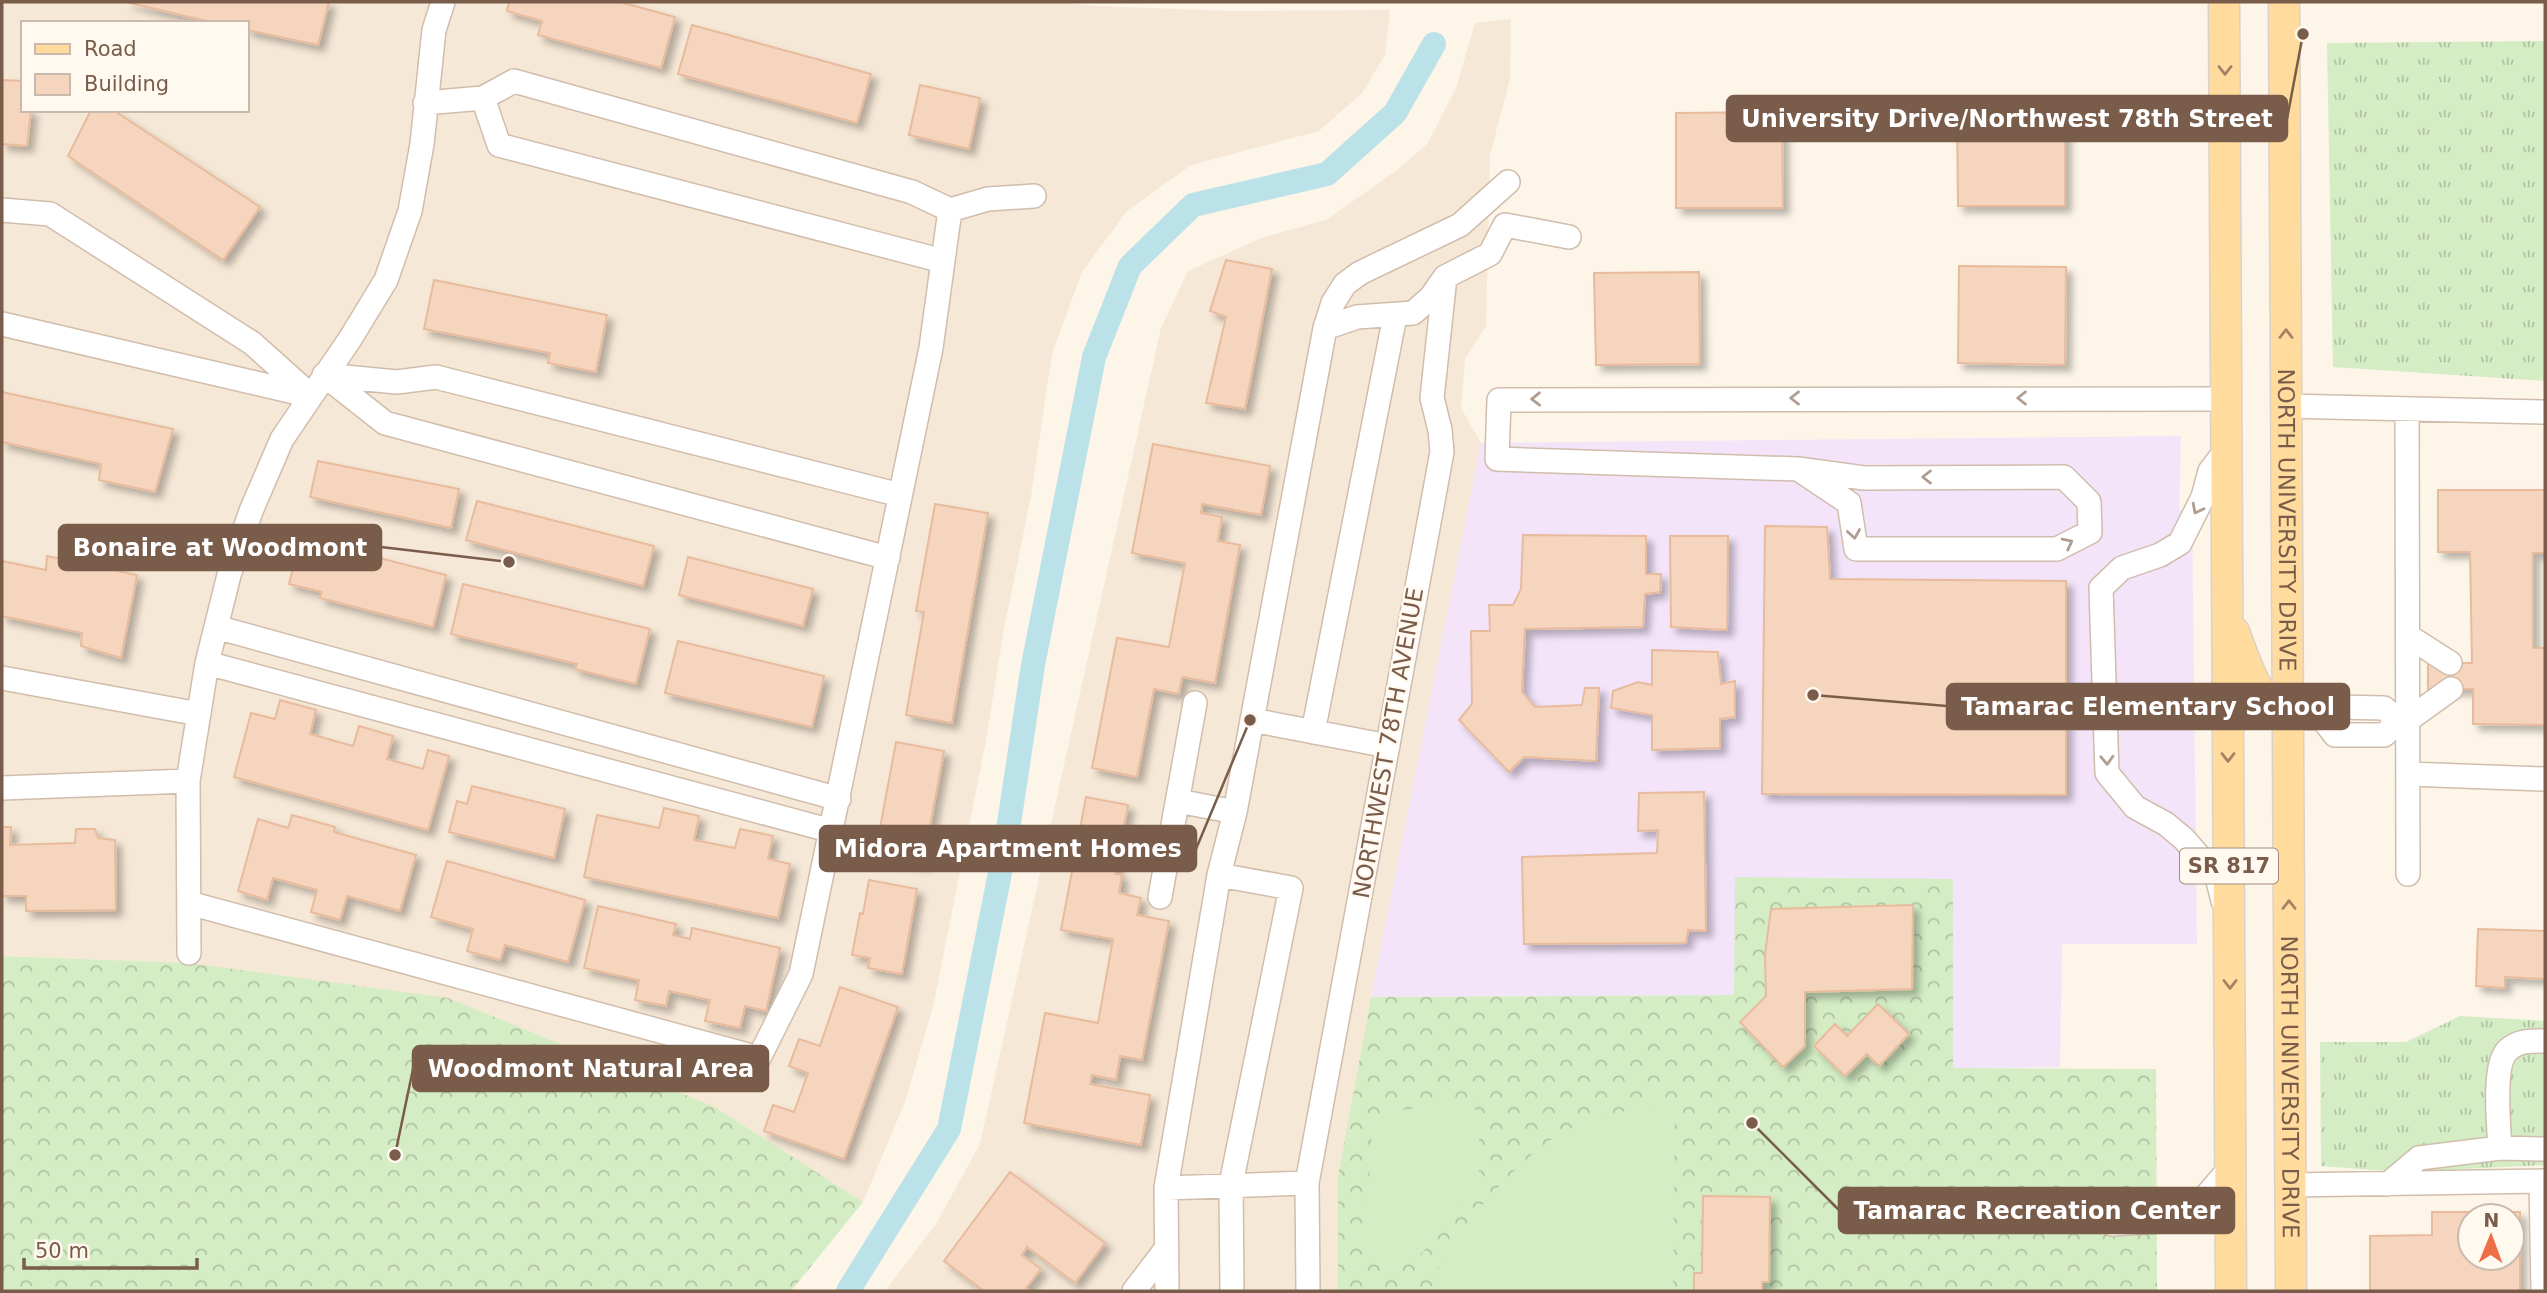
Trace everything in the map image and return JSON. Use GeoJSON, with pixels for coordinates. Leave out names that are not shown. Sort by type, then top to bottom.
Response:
{"type":"FeatureCollection","features":[{"type":"Feature","properties":{"kind":"main road","name":"SR 817"},"geometry":{"type":"LineString","coordinates":[[2224,2],[2232,1288]]}},
{"type":"Feature","properties":{"kind":"main road","name":"NORTH UNIVERSITY DRIVE"},"geometry":{"type":"LineString","coordinates":[[2284,2],[2291,1291]]}},
{"type":"Feature","properties":{"kind":"main road"},"geometry":{"type":"LineString","coordinates":[[2228,615],[2254,682],[2274,711],[2288,717]]}},
{"type":"Feature","properties":{"kind":"street"},"geometry":{"type":"LineString","coordinates":[[189,953],[188,781],[207,663],[229,575],[251,510],[282,439],[386,280],[410,211],[422,144],[434,30],[443,2]]}},
{"type":"Feature","properties":{"kind":"street"},"geometry":{"type":"LineString","coordinates":[[425,103],[483,98],[514,81],[912,192],[950,210],[988,199],[1034,197]]}},
{"type":"Feature","properties":{"kind":"street"},"geometry":{"type":"LineString","coordinates":[[483,98],[499,145],[943,261]]}},
{"type":"Feature","properties":{"kind":"street"},"geometry":{"type":"LineString","coordinates":[[1167,1291],[1166,1188],[1220,875],[1236,812],[1325,328],[1333,303],[1345,284],[1360,273],[1460,225],[1508,182]]}},
{"type":"Feature","properties":{"kind":"street"},"geometry":{"type":"LineString","coordinates":[[2,210],[50,214],[252,343],[310,395]]}},
{"type":"Feature","properties":{"kind":"street"},"geometry":{"type":"LineString","coordinates":[[189,903],[759,1058],[801,974],[931,348],[950,210]]}},
{"type":"Feature","properties":{"kind":"street"},"geometry":{"type":"LineString","coordinates":[[1325,328],[1357,317],[1413,313],[1431,298],[1444,277],[1490,254],[1505,225],[1569,237]]}},
{"type":"Feature","properties":{"kind":"street","name":"NORTHWEST 78TH AVENUE"},"geometry":{"type":"LineString","coordinates":[[1307,1291],[1307,1183],[1442,452],[1432,398],[1444,277]]}},
{"type":"Feature","properties":{"kind":"street"},"geometry":{"type":"LineString","coordinates":[[1313,732],[1395,316]]}},
{"type":"Feature","properties":{"kind":"street"},"geometry":{"type":"LineString","coordinates":[[2,324],[310,395]]}},
{"type":"Feature","properties":{"kind":"street"},"geometry":{"type":"LineString","coordinates":[[324,375],[397,382],[436,377],[900,495]]}},
{"type":"Feature","properties":{"kind":"street"},"geometry":{"type":"LineString","coordinates":[[324,375],[385,424],[888,558]]}},
{"type":"Feature","properties":{"kind":"street"},"geometry":{"type":"LineString","coordinates":[[1798,469],[1849,503],[1856,548],[2057,549],[2090,532],[2089,502],[2064,477],[1864,478],[1798,469],[1497,459],[1500,400],[2227,399]]}},
{"type":"Feature","properties":{"kind":"street"},"geometry":{"type":"LineString","coordinates":[[2286,406],[2545,412]]}},
{"type":"Feature","properties":{"kind":"street"},"geometry":{"type":"LineString","coordinates":[[2407,409],[2408,636],[2403,721],[2408,774],[2408,874]]}},
{"type":"Feature","properties":{"kind":"street"},"geometry":{"type":"LineString","coordinates":[[2227,449],[2210,471],[2203,497],[2180,543],[2160,555],[2122,568],[2101,588],[2107,773],[2135,807],[2166,824],[2184,839],[2217,877],[2229,926]]}},
{"type":"Feature","properties":{"kind":"street"},"geometry":{"type":"LineString","coordinates":[[216,627],[839,799]]}},
{"type":"Feature","properties":{"kind":"street"},"geometry":{"type":"LineString","coordinates":[[2408,636],[2450,663]]}},
{"type":"Feature","properties":{"kind":"street"},"geometry":{"type":"LineString","coordinates":[[207,663],[832,831]]}},
{"type":"Feature","properties":{"kind":"street"},"geometry":{"type":"LineString","coordinates":[[2,678],[199,714]]}},
{"type":"Feature","properties":{"kind":"street"},"geometry":{"type":"LineString","coordinates":[[2403,721],[2451,689]]}},
{"type":"Feature","properties":{"kind":"street"},"geometry":{"type":"LineString","coordinates":[[1160,897],[1195,703]]}},
{"type":"Feature","properties":{"kind":"street"},"geometry":{"type":"LineString","coordinates":[[2288,717],[2322,718],[2337,707],[2384,708],[2403,721]]}},
{"type":"Feature","properties":{"kind":"street"},"geometry":{"type":"LineString","coordinates":[[1252,720],[1388,746]]}},
{"type":"Feature","properties":{"kind":"street"},"geometry":{"type":"LineString","coordinates":[[2408,774],[2545,779]]}},
{"type":"Feature","properties":{"kind":"street"},"geometry":{"type":"LineString","coordinates":[[2,789],[188,781]]}},
{"type":"Feature","properties":{"kind":"street"},"geometry":{"type":"LineString","coordinates":[[1178,801],[1236,812]]}},
{"type":"Feature","properties":{"kind":"street"},"geometry":{"type":"LineString","coordinates":[[1220,875],[1291,888],[1231,1184],[1232,1291]]}},
{"type":"Feature","properties":{"kind":"street"},"geometry":{"type":"LineString","coordinates":[[2500,1148],[2499,1068],[2507,1051],[2515,1046],[2524,1041],[2545,1041]]}},
{"type":"Feature","properties":{"kind":"street"},"geometry":{"type":"LineString","coordinates":[[2388,1184],[2419,1158],[2500,1148],[2545,1149]]}},
{"type":"Feature","properties":{"kind":"street"},"geometry":{"type":"LineString","coordinates":[[2112,1224],[2175,1220],[2189,1216],[2231,1167]]}},
{"type":"Feature","properties":{"kind":"street"},"geometry":{"type":"LineString","coordinates":[[2291,1185],[2543,1181],[2543,1291]]}},
{"type":"Feature","properties":{"kind":"street"},"geometry":{"type":"LineString","coordinates":[[1166,1188],[1307,1183]]}},
{"type":"Feature","properties":{"kind":"street"},"geometry":{"type":"LineString","coordinates":[[1134,1291],[1166,1250]]}},
{"type":"Feature","properties":{"kind":"shaded area"},"geometry":{"type":"Polygon","coordinates":[[[2,2],[1059,2],[1095,6],[1230,11],[1390,10],[1385,55],[1362,93],[1319,131],[1191,165],[1127,211],[1082,272],[1052,354],[1031,496],[933,1007],[905,1102],[863,1202],[715,1107],[189,963],[2,956],[2,2]]]}},
{"type":"Feature","properties":{"kind":"shaded area"},"geometry":{"type":"Polygon","coordinates":[[[1511,19],[1510,79],[1490,155],[1486,326],[1465,359],[1461,408],[1481,443],[1338,1176],[1338,1291],[885,1291],[936,1224],[980,1144],[1161,328],[1188,271],[1261,238],[1326,220],[1397,170],[1428,143],[1456,88],[1475,23],[1511,19]]]}},
{"type":"Feature","properties":{"kind":"shaded area"},"geometry":{"type":"Polygon","coordinates":[[[2181,436],[2179,510],[2192,513],[2197,944],[2062,944],[2060,1067],[1953,1069],[1952,879],[1734,995],[1371,997],[1481,443],[2181,436]]]}},
{"type":"Feature","properties":{"kind":"green space"},"geometry":{"type":"Polygon","coordinates":[[[2545,41],[2545,381],[2333,367],[2327,43],[2545,41]]]}},
{"type":"Feature","properties":{"kind":"green space"},"geometry":{"type":"Polygon","coordinates":[[[1735,877],[1953,879],[1953,1068],[2156,1069],[2157,1291],[1338,1291],[1338,1176],[1371,997],[1734,995],[1735,877]]]}},
{"type":"Feature","properties":{"kind":"green space"},"geometry":{"type":"Polygon","coordinates":[[[2,956],[189,963],[448,998],[715,1107],[863,1202],[791,1291],[2,1291],[2,956]]]}},
{"type":"Feature","properties":{"kind":"green space"},"geometry":{"type":"Polygon","coordinates":[[[2460,1016],[2545,1021],[2545,1165],[2401,1172],[2321,1166],[2320,1042],[2406,1042],[2460,1016]]]}},
{"type":"Feature","properties":{"kind":"green space"},"geometry":{"type":"Polygon","coordinates":[[[1474,1100],[1479,1136],[1479,1178],[1443,1231],[1413,1262],[1364,1262],[1373,1114],[1474,1100]]]}},
{"type":"Feature","properties":{"kind":"green space"},"geometry":{"type":"Polygon","coordinates":[[[1675,1103],[1673,1291],[1434,1291],[1440,1264],[1452,1244],[1499,1186],[1537,1151],[1571,1128],[1596,1118],[1675,1103]]]}},
{"type":"Feature","properties":{"kind":"building"},"geometry":{"type":"Polygon","coordinates":[[[126,2],[329,2],[318,45],[248,30],[248,21],[207,21],[126,2]]]}},
{"type":"Feature","properties":{"kind":"building"},"geometry":{"type":"Polygon","coordinates":[[[509,2],[620,2],[675,17],[661,68],[538,35],[542,21],[507,11],[509,2]]]}},
{"type":"Feature","properties":{"kind":"building"},"geometry":{"type":"Polygon","coordinates":[[[692,25],[871,74],[857,123],[678,74],[692,25]]]}},
{"type":"Feature","properties":{"kind":"building"},"geometry":{"type":"Polygon","coordinates":[[[2,80],[21,81],[21,112],[31,112],[27,146],[2,144],[2,80]]]}},
{"type":"Feature","properties":{"kind":"building"},"geometry":{"type":"Polygon","coordinates":[[[920,85],[980,98],[969,149],[909,135],[920,85]]]}},
{"type":"Feature","properties":{"kind":"building"},"geometry":{"type":"Polygon","coordinates":[[[1957,111],[2065,111],[2065,206],[1958,206],[1957,111]]]}},
{"type":"Feature","properties":{"kind":"building"},"geometry":{"type":"Polygon","coordinates":[[[90,112],[116,112],[260,207],[223,260],[68,156],[90,112]]]}},
{"type":"Feature","properties":{"kind":"building"},"geometry":{"type":"Polygon","coordinates":[[[1782,112],[1783,208],[1676,208],[1676,113],[1782,112]]]}},
{"type":"Feature","properties":{"kind":"building"},"geometry":{"type":"Polygon","coordinates":[[[1226,260],[1272,269],[1245,409],[1206,403],[1226,317],[1210,311],[1226,260]]]}},
{"type":"Feature","properties":{"kind":"building"},"geometry":{"type":"Polygon","coordinates":[[[1959,266],[2066,267],[2065,365],[1958,363],[1959,266]]]}},
{"type":"Feature","properties":{"kind":"building"},"geometry":{"type":"Polygon","coordinates":[[[1699,272],[1700,364],[1596,365],[1594,273],[1699,272]]]}},
{"type":"Feature","properties":{"kind":"building"},"geometry":{"type":"Polygon","coordinates":[[[434,280],[607,315],[596,372],[548,363],[550,353],[424,329],[434,280]]]}},
{"type":"Feature","properties":{"kind":"building"},"geometry":{"type":"Polygon","coordinates":[[[2,392],[173,429],[155,492],[99,480],[101,464],[2,442],[2,392]]]}},
{"type":"Feature","properties":{"kind":"building"},"geometry":{"type":"Polygon","coordinates":[[[1153,444],[1270,466],[1261,515],[1202,504],[1201,513],[1222,517],[1218,541],[1240,545],[1215,683],[1182,677],[1179,694],[1154,689],[1137,777],[1092,768],[1117,638],[1169,647],[1185,563],[1132,553],[1153,444]]]}},
{"type":"Feature","properties":{"kind":"building"},"geometry":{"type":"Polygon","coordinates":[[[318,461],[459,489],[451,528],[310,497],[318,461]]]}},
{"type":"Feature","properties":{"kind":"building"},"geometry":{"type":"Polygon","coordinates":[[[2438,490],[2545,490],[2545,553],[2533,553],[2533,648],[2545,648],[2545,725],[2473,724],[2473,689],[2428,689],[2428,663],[2472,663],[2470,552],[2438,552],[2438,490]]]}},
{"type":"Feature","properties":{"kind":"building"},"geometry":{"type":"Polygon","coordinates":[[[477,501],[654,546],[643,586],[466,540],[477,501]]]}},
{"type":"Feature","properties":{"kind":"building"},"geometry":{"type":"Polygon","coordinates":[[[935,504],[988,513],[952,723],[906,715],[924,612],[916,611],[935,504]]]}},
{"type":"Feature","properties":{"kind":"building"},"geometry":{"type":"Polygon","coordinates":[[[1765,526],[1827,527],[1830,579],[2066,581],[2066,795],[1762,794],[1765,526]]]}},
{"type":"Feature","properties":{"kind":"building"},"geometry":{"type":"Polygon","coordinates":[[[1523,535],[1646,536],[1646,574],[1661,574],[1660,592],[1645,594],[1643,627],[1525,629],[1522,692],[1535,707],[1582,705],[1585,688],[1599,688],[1596,761],[1524,757],[1509,772],[1459,720],[1472,704],[1471,631],[1490,631],[1489,605],[1513,605],[1521,589],[1523,535]]]}},
{"type":"Feature","properties":{"kind":"building"},"geometry":{"type":"Polygon","coordinates":[[[1670,536],[1728,536],[1727,630],[1671,627],[1670,536]]]}},
{"type":"Feature","properties":{"kind":"building"},"geometry":{"type":"Polygon","coordinates":[[[301,538],[446,575],[433,627],[320,598],[322,592],[289,584],[301,538]]]}},
{"type":"Feature","properties":{"kind":"building"},"geometry":{"type":"Polygon","coordinates":[[[47,556],[137,575],[121,658],[81,646],[82,633],[2,616],[2,561],[46,570],[47,556]]]}},
{"type":"Feature","properties":{"kind":"building"},"geometry":{"type":"Polygon","coordinates":[[[688,557],[813,589],[803,626],[679,595],[688,557]]]}},
{"type":"Feature","properties":{"kind":"building"},"geometry":{"type":"Polygon","coordinates":[[[463,584],[650,629],[636,684],[575,669],[577,664],[451,634],[463,584]]]}},
{"type":"Feature","properties":{"kind":"building"},"geometry":{"type":"Polygon","coordinates":[[[678,641],[824,676],[812,727],[665,693],[678,641]]]}},
{"type":"Feature","properties":{"kind":"building"},"geometry":{"type":"Polygon","coordinates":[[[1652,650],[1718,652],[1721,684],[1735,681],[1735,717],[1720,719],[1720,748],[1652,750],[1652,715],[1611,708],[1613,691],[1638,682],[1652,685],[1652,650]]]}},
{"type":"Feature","properties":{"kind":"building"},"geometry":{"type":"Polygon","coordinates":[[[280,700],[316,710],[310,734],[353,746],[359,726],[393,736],[387,759],[423,769],[428,750],[449,756],[428,830],[234,777],[251,713],[275,719],[280,700]]]}},
{"type":"Feature","properties":{"kind":"building"},"geometry":{"type":"Polygon","coordinates":[[[896,742],[944,751],[923,864],[875,855],[896,742]]]}},
{"type":"Feature","properties":{"kind":"building"},"geometry":{"type":"Polygon","coordinates":[[[472,786],[565,809],[554,858],[449,832],[457,801],[467,804],[472,786]]]}},
{"type":"Feature","properties":{"kind":"building"},"geometry":{"type":"Polygon","coordinates":[[[1704,792],[1706,931],[1688,930],[1686,943],[1524,944],[1522,857],[1657,853],[1658,830],[1638,831],[1639,793],[1704,792]]]}},
{"type":"Feature","properties":{"kind":"building"},"geometry":{"type":"Polygon","coordinates":[[[1086,797],[1128,805],[1115,874],[1122,875],[1119,893],[1141,898],[1137,915],[1169,921],[1142,1060],[1120,1056],[1116,1080],[1092,1075],[1090,1084],[1150,1095],[1141,1145],[1024,1123],[1045,1013],[1098,1023],[1113,939],[1061,930],[1086,797]]]}},
{"type":"Feature","properties":{"kind":"building"},"geometry":{"type":"Polygon","coordinates":[[[664,808],[699,816],[694,840],[735,848],[740,829],[773,836],[768,859],[790,864],[778,918],[584,877],[597,815],[659,828],[664,808]]]}},
{"type":"Feature","properties":{"kind":"building"},"geometry":{"type":"Polygon","coordinates":[[[292,815],[335,827],[334,832],[416,855],[400,911],[347,896],[340,920],[311,912],[317,890],[273,878],[267,900],[238,891],[258,819],[288,828],[292,815]]]}},
{"type":"Feature","properties":{"kind":"building"},"geometry":{"type":"Polygon","coordinates":[[[2,827],[11,827],[10,845],[75,843],[76,829],[95,829],[98,838],[115,840],[116,910],[26,911],[26,896],[2,896],[2,827]]]}},
{"type":"Feature","properties":{"kind":"building"},"geometry":{"type":"Polygon","coordinates":[[[447,861],[585,900],[568,962],[505,945],[500,960],[467,951],[473,929],[431,917],[447,861]]]}},
{"type":"Feature","properties":{"kind":"building"},"geometry":{"type":"Polygon","coordinates":[[[869,880],[917,889],[902,974],[868,968],[870,958],[852,955],[869,880]]]}},
{"type":"Feature","properties":{"kind":"building"},"geometry":{"type":"Polygon","coordinates":[[[1913,905],[1912,989],[1805,992],[1805,1046],[1783,1067],[1740,1022],[1766,996],[1765,955],[1771,909],[1913,905]]]}},
{"type":"Feature","properties":{"kind":"building"},"geometry":{"type":"Polygon","coordinates":[[[598,906],[676,924],[673,935],[690,939],[692,928],[780,948],[766,1011],[745,1006],[740,1028],[705,1021],[710,1000],[669,991],[666,1006],[635,1000],[639,980],[584,968],[598,906]]]}},
{"type":"Feature","properties":{"kind":"building"},"geometry":{"type":"Polygon","coordinates":[[[2478,929],[2545,931],[2545,979],[2505,977],[2505,988],[2476,986],[2478,929]]]}},
{"type":"Feature","properties":{"kind":"building"},"geometry":{"type":"Polygon","coordinates":[[[840,987],[898,1007],[844,1159],[764,1131],[773,1105],[794,1112],[808,1073],[789,1066],[799,1039],[820,1046],[840,987]]]}},
{"type":"Feature","properties":{"kind":"building"},"geometry":{"type":"Polygon","coordinates":[[[1878,1004],[1909,1034],[1879,1066],[1867,1054],[1845,1076],[1814,1046],[1835,1024],[1847,1036],[1878,1004]]]}},
{"type":"Feature","properties":{"kind":"building"},"geometry":{"type":"Polygon","coordinates":[[[1010,1172],[1105,1243],[1075,1283],[1027,1247],[1022,1255],[1041,1269],[1026,1288],[1030,1291],[984,1291],[944,1261],[1010,1172]]]}},
{"type":"Feature","properties":{"kind":"building"},"geometry":{"type":"Polygon","coordinates":[[[1703,1196],[1770,1197],[1769,1282],[1762,1282],[1762,1291],[1694,1291],[1694,1273],[1702,1273],[1703,1196]]]}},
{"type":"Feature","properties":{"kind":"building"},"geometry":{"type":"Polygon","coordinates":[[[2432,1212],[2456,1212],[2456,1272],[2520,1272],[2520,1291],[2370,1291],[2370,1236],[2432,1235],[2432,1212]]]}},
{"type":"Feature","properties":{"kind":"waterway"},"geometry":{"type":"LineString","coordinates":[[848,1291],[949,1129],[1006,843],[1033,665],[1094,357],[1130,266],[1193,205],[1327,174],[1395,113],[1434,44]]}},
{"type":"Feature","properties":{"kind":"place","name":"University Drive/Northwest 78th Street"},"geometry":{"type":"Point","coordinates":[2303,34]}},
{"type":"Feature","properties":{"kind":"place","name":"Bonaire at Woodmont"},"geometry":{"type":"Point","coordinates":[509,562]}},
{"type":"Feature","properties":{"kind":"place","name":"Tamarac Elementary School"},"geometry":{"type":"Point","coordinates":[1813,695]}},
{"type":"Feature","properties":{"kind":"place","name":"Midora Apartment Homes"},"geometry":{"type":"Point","coordinates":[1250,720]}},
{"type":"Feature","properties":{"kind":"place","name":"Tamarac Recreation Center"},"geometry":{"type":"Point","coordinates":[1752,1123]}},
{"type":"Feature","properties":{"kind":"place","name":"Woodmont Natural Area"},"geometry":{"type":"Point","coordinates":[395,1155]}}]}
